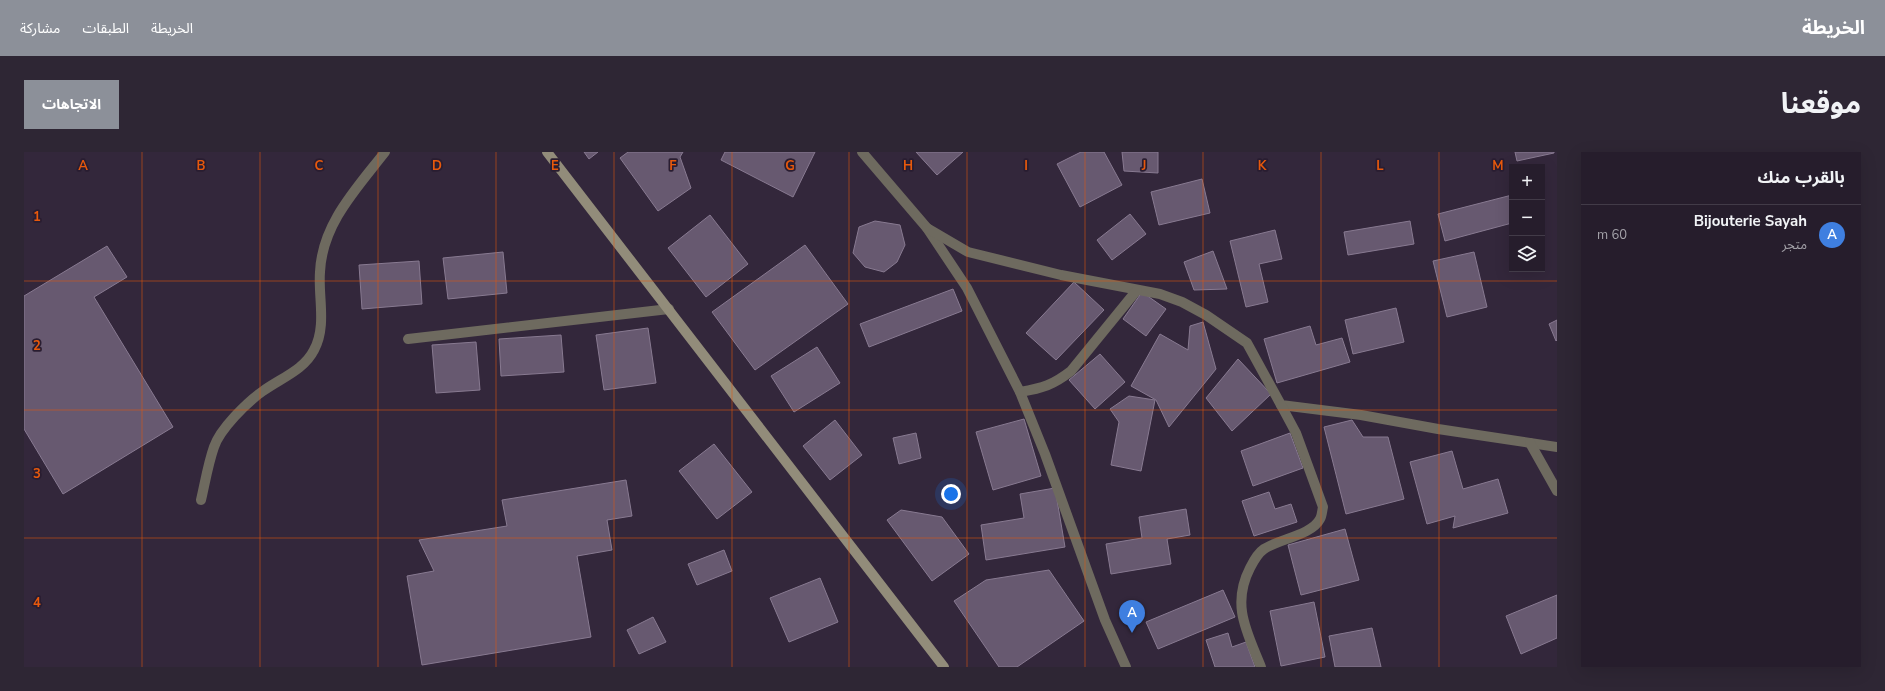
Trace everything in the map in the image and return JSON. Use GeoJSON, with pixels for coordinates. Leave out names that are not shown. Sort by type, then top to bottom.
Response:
{"type":"FeatureCollection","features":[{"type":"Feature","properties":{"kind":"street"},"geometry":{"type":"LineString","coordinates":[[201,500],[214,446],[234,417],[262,391],[301,367],[314,350],[321,332],[320,272],[324,241],[341,208],[385,152]]}},
{"type":"Feature","properties":{"kind":"street"},"geometry":{"type":"LineString","coordinates":[[547,152],[944,667]]}},
{"type":"Feature","properties":{"kind":"street"},"geometry":{"type":"LineString","coordinates":[[862,152],[927,228],[967,288],[1020,392],[1046,454],[1104,620],[1126,667]]}},
{"type":"Feature","properties":{"kind":"street"},"geometry":{"type":"LineString","coordinates":[[927,228],[968,252],[1061,275],[1160,294],[1182,302],[1206,315],[1247,343],[1296,433],[1322,507],[1320,519],[1313,528],[1263,549],[1255,559],[1243,581],[1241,595],[1242,616],[1245,628],[1261,667]]}},
{"type":"Feature","properties":{"kind":"street"},"geometry":{"type":"LineString","coordinates":[[1020,392],[1044,388],[1058,381],[1071,371],[1136,290]]}},
{"type":"Feature","properties":{"kind":"street"},"geometry":{"type":"LineString","coordinates":[[408,339],[668,309]]}},
{"type":"Feature","properties":{"kind":"street"},"geometry":{"type":"LineString","coordinates":[[1281,405],[1361,415],[1557,447]]}},
{"type":"Feature","properties":{"kind":"street"},"geometry":{"type":"LineString","coordinates":[[1530,443],[1557,491]]}},
{"type":"Feature","properties":{"kind":"building"},"geometry":{"type":"Polygon","coordinates":[[[584,152],[598,152],[589,159],[584,152]]]}},
{"type":"Feature","properties":{"kind":"building"},"geometry":{"type":"Polygon","coordinates":[[[628,152],[683,152],[680,157],[691,188],[658,211],[620,158],[628,152]]]}},
{"type":"Feature","properties":{"kind":"building"},"geometry":{"type":"Polygon","coordinates":[[[725,152],[815,152],[793,197],[721,160],[725,152]]]}},
{"type":"Feature","properties":{"kind":"building"},"geometry":{"type":"Polygon","coordinates":[[[916,152],[963,152],[937,175],[916,152]]]}},
{"type":"Feature","properties":{"kind":"building"},"geometry":{"type":"Polygon","coordinates":[[[1081,152],[1104,152],[1122,185],[1080,207],[1057,164],[1081,152]]]}},
{"type":"Feature","properties":{"kind":"building"},"geometry":{"type":"Polygon","coordinates":[[[1122,152],[1158,152],[1158,173],[1124,171],[1122,152]]]}},
{"type":"Feature","properties":{"kind":"building"},"geometry":{"type":"Polygon","coordinates":[[[1515,152],[1554,152],[1554,153],[1517,161],[1515,152]]]}},
{"type":"Feature","properties":{"kind":"building"},"geometry":{"type":"Polygon","coordinates":[[[1202,179],[1210,213],[1159,225],[1151,192],[1202,179]]]}},
{"type":"Feature","properties":{"kind":"building"},"geometry":{"type":"Polygon","coordinates":[[[1509,196],[1509,224],[1445,241],[1438,214],[1509,196]]]}},
{"type":"Feature","properties":{"kind":"building"},"geometry":{"type":"Polygon","coordinates":[[[1130,214],[1146,234],[1112,260],[1097,240],[1130,214]]]}},
{"type":"Feature","properties":{"kind":"building"},"geometry":{"type":"Polygon","coordinates":[[[710,215],[748,264],[706,297],[668,248],[710,215]]]}},
{"type":"Feature","properties":{"kind":"building"},"geometry":{"type":"Polygon","coordinates":[[[875,221],[900,225],[905,245],[897,262],[884,272],[865,267],[853,253],[859,227],[875,221]]]}},
{"type":"Feature","properties":{"kind":"building"},"geometry":{"type":"Polygon","coordinates":[[[1410,221],[1414,244],[1348,255],[1344,232],[1410,221]]]}},
{"type":"Feature","properties":{"kind":"building"},"geometry":{"type":"Polygon","coordinates":[[[1275,230],[1282,259],[1259,264],[1268,302],[1246,307],[1230,241],[1275,230]]]}},
{"type":"Feature","properties":{"kind":"building"},"geometry":{"type":"Polygon","coordinates":[[[805,245],[848,304],[755,370],[712,312],[805,245]]]}},
{"type":"Feature","properties":{"kind":"building"},"geometry":{"type":"Polygon","coordinates":[[[107,246],[127,277],[94,297],[173,427],[63,494],[24,429],[24,296],[107,246]]]}},
{"type":"Feature","properties":{"kind":"building"},"geometry":{"type":"Polygon","coordinates":[[[1213,251],[1227,289],[1194,290],[1184,262],[1213,251]]]}},
{"type":"Feature","properties":{"kind":"building"},"geometry":{"type":"Polygon","coordinates":[[[503,252],[507,293],[448,299],[443,258],[503,252]]]}},
{"type":"Feature","properties":{"kind":"building"},"geometry":{"type":"Polygon","coordinates":[[[1474,252],[1487,307],[1447,317],[1433,261],[1474,252]]]}},
{"type":"Feature","properties":{"kind":"building"},"geometry":{"type":"Polygon","coordinates":[[[419,261],[422,304],[362,309],[359,265],[419,261]]]}},
{"type":"Feature","properties":{"kind":"building"},"geometry":{"type":"Polygon","coordinates":[[[1074,282],[1104,310],[1056,360],[1026,333],[1074,282]]]}},
{"type":"Feature","properties":{"kind":"building"},"geometry":{"type":"Polygon","coordinates":[[[953,289],[962,311],[869,347],[860,324],[953,289]]]}},
{"type":"Feature","properties":{"kind":"building"},"geometry":{"type":"Polygon","coordinates":[[[1142,292],[1166,309],[1146,336],[1123,319],[1142,292]]]}},
{"type":"Feature","properties":{"kind":"building"},"geometry":{"type":"Polygon","coordinates":[[[1396,308],[1404,342],[1353,354],[1345,320],[1396,308]]]}},
{"type":"Feature","properties":{"kind":"building"},"geometry":{"type":"Polygon","coordinates":[[[1557,320],[1557,340],[1556,341],[1549,324],[1557,320]]]}},
{"type":"Feature","properties":{"kind":"building"},"geometry":{"type":"Polygon","coordinates":[[[1203,322],[1216,369],[1169,427],[1156,400],[1131,386],[1160,334],[1188,350],[1190,326],[1203,322]]]}},
{"type":"Feature","properties":{"kind":"building"},"geometry":{"type":"Polygon","coordinates":[[[1310,326],[1316,345],[1342,338],[1350,362],[1277,383],[1264,339],[1310,326]]]}},
{"type":"Feature","properties":{"kind":"building"},"geometry":{"type":"Polygon","coordinates":[[[648,328],[656,383],[604,390],[596,335],[648,328]]]}},
{"type":"Feature","properties":{"kind":"building"},"geometry":{"type":"Polygon","coordinates":[[[561,335],[564,372],[501,376],[499,339],[561,335]]]}},
{"type":"Feature","properties":{"kind":"building"},"geometry":{"type":"Polygon","coordinates":[[[476,342],[480,390],[436,393],[432,345],[476,342]]]}},
{"type":"Feature","properties":{"kind":"building"},"geometry":{"type":"Polygon","coordinates":[[[817,347],[840,383],[794,412],[771,376],[817,347]]]}},
{"type":"Feature","properties":{"kind":"building"},"geometry":{"type":"Polygon","coordinates":[[[1100,354],[1125,382],[1095,409],[1069,380],[1100,354]]]}},
{"type":"Feature","properties":{"kind":"building"},"geometry":{"type":"Polygon","coordinates":[[[1238,359],[1271,394],[1232,431],[1206,398],[1238,359]]]}},
{"type":"Feature","properties":{"kind":"building"},"geometry":{"type":"Polygon","coordinates":[[[1129,396],[1155,400],[1141,471],[1111,465],[1119,422],[1110,409],[1129,396]]]}},
{"type":"Feature","properties":{"kind":"building"},"geometry":{"type":"Polygon","coordinates":[[[1024,419],[1041,476],[993,490],[976,432],[1024,419]]]}},
{"type":"Feature","properties":{"kind":"building"},"geometry":{"type":"Polygon","coordinates":[[[835,420],[862,455],[830,480],[803,446],[835,420]]]}},
{"type":"Feature","properties":{"kind":"building"},"geometry":{"type":"Polygon","coordinates":[[[1352,420],[1363,437],[1388,437],[1404,499],[1346,514],[1324,427],[1352,420]]]}},
{"type":"Feature","properties":{"kind":"building"},"geometry":{"type":"Polygon","coordinates":[[[916,433],[921,458],[899,464],[893,438],[916,433]]]}},
{"type":"Feature","properties":{"kind":"building"},"geometry":{"type":"Polygon","coordinates":[[[1290,433],[1303,468],[1253,486],[1241,451],[1290,433]]]}},
{"type":"Feature","properties":{"kind":"building"},"geometry":{"type":"Polygon","coordinates":[[[714,444],[752,492],[717,519],[679,471],[714,444]]]}},
{"type":"Feature","properties":{"kind":"building"},"geometry":{"type":"Polygon","coordinates":[[[1452,451],[1463,489],[1498,479],[1508,513],[1453,528],[1455,516],[1427,524],[1410,462],[1452,451]]]}},
{"type":"Feature","properties":{"kind":"building"},"geometry":{"type":"Polygon","coordinates":[[[626,480],[632,516],[607,520],[612,550],[577,556],[591,637],[422,665],[407,576],[434,571],[419,540],[507,526],[502,500],[626,480]]]}},
{"type":"Feature","properties":{"kind":"building"},"geometry":{"type":"Polygon","coordinates":[[[1055,488],[1065,547],[986,560],[981,525],[1024,518],[1020,494],[1055,488]]]}},
{"type":"Feature","properties":{"kind":"building"},"geometry":{"type":"Polygon","coordinates":[[[1269,492],[1275,509],[1291,504],[1297,522],[1254,536],[1242,501],[1269,492]]]}},
{"type":"Feature","properties":{"kind":"building"},"geometry":{"type":"Polygon","coordinates":[[[1186,509],[1190,535],[1167,539],[1171,564],[1111,574],[1106,544],[1142,538],[1139,517],[1186,509]]]}},
{"type":"Feature","properties":{"kind":"building"},"geometry":{"type":"Polygon","coordinates":[[[901,510],[942,517],[969,554],[932,581],[887,520],[901,510]]]}},
{"type":"Feature","properties":{"kind":"building"},"geometry":{"type":"Polygon","coordinates":[[[1345,529],[1359,580],[1301,595],[1288,545],[1345,529]]]}},
{"type":"Feature","properties":{"kind":"building"},"geometry":{"type":"Polygon","coordinates":[[[724,550],[732,571],[697,585],[688,564],[724,550]]]}},
{"type":"Feature","properties":{"kind":"building"},"geometry":{"type":"Polygon","coordinates":[[[1049,570],[1084,621],[1017,667],[999,667],[954,601],[986,580],[1049,570]]]}},
{"type":"Feature","properties":{"kind":"building"},"geometry":{"type":"Polygon","coordinates":[[[820,578],[838,622],[789,642],[770,598],[820,578]]]}},
{"type":"Feature","properties":{"kind":"building"},"geometry":{"type":"Polygon","coordinates":[[[1223,590],[1235,617],[1158,649],[1146,622],[1223,590]]]}},
{"type":"Feature","properties":{"kind":"building"},"geometry":{"type":"Polygon","coordinates":[[[1557,595],[1557,638],[1521,654],[1506,616],[1557,595]]]}},
{"type":"Feature","properties":{"kind":"building"},"geometry":{"type":"Polygon","coordinates":[[[1314,602],[1325,657],[1281,666],[1270,611],[1314,602]]]}},
{"type":"Feature","properties":{"kind":"building"},"geometry":{"type":"Polygon","coordinates":[[[653,617],[666,642],[639,654],[627,630],[653,617]]]}},
{"type":"Feature","properties":{"kind":"building"},"geometry":{"type":"Polygon","coordinates":[[[1372,628],[1381,667],[1335,667],[1329,636],[1372,628]]]}},
{"type":"Feature","properties":{"kind":"building"},"geometry":{"type":"Polygon","coordinates":[[[1228,633],[1232,647],[1246,642],[1255,667],[1215,667],[1206,640],[1228,633]]]}},
{"type":"Feature","properties":{"kind":"place","name":"Bijouterie Sayah"},"geometry":{"type":"Point","coordinates":[1132,633]}}]}
